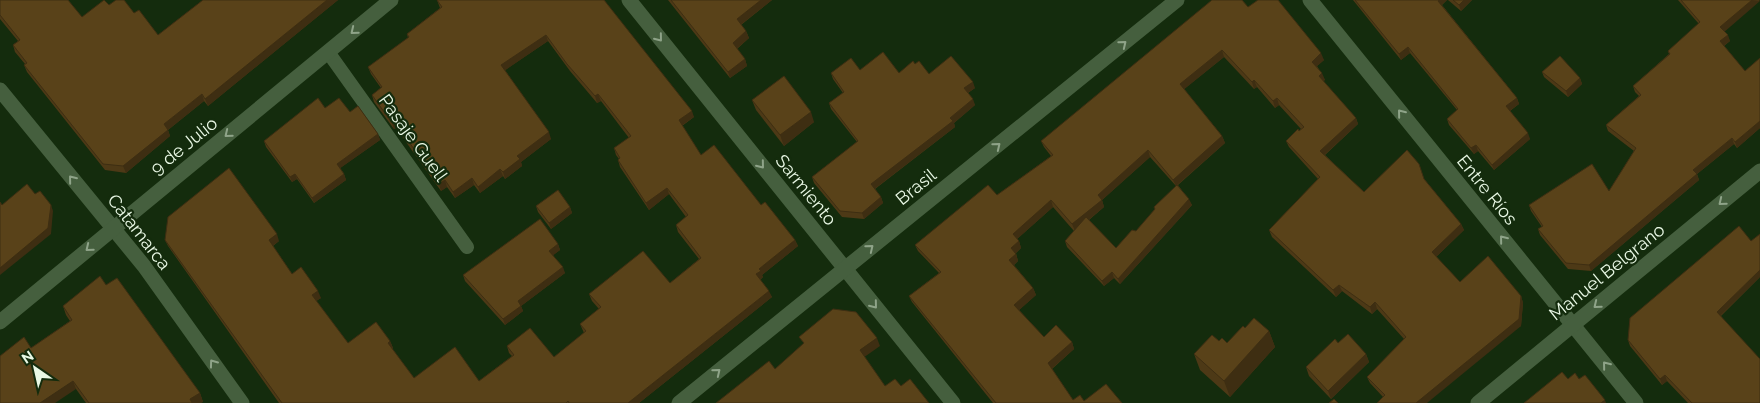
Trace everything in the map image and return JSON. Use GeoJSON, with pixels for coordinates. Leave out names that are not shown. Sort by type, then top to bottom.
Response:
{"type":"FeatureCollection","features":[{"type":"Feature","properties":{"kind":"street","name":"9 de Julio"},"geometry":{"type":"LineString","coordinates":[[0,322],[391,0]]}},
{"type":"Feature","properties":{"kind":"street","name":"Sarmiento"},"geometry":{"type":"LineString","coordinates":[[629,0],[953,403]]}},
{"type":"Feature","properties":{"kind":"street","name":"Brasil"},"geometry":{"type":"LineString","coordinates":[[679,403],[1177,0]]}},
{"type":"Feature","properties":{"kind":"street","name":"Entre Ríos"},"geometry":{"type":"LineString","coordinates":[[1310,0],[1636,403]]}},
{"type":"Feature","properties":{"kind":"street","name":"Catamarca"},"geometry":{"type":"LineString","coordinates":[[0,90],[144,266],[242,403]]}},
{"type":"Feature","properties":{"kind":"street","name":"Manuel Belgrano"},"geometry":{"type":"LineString","coordinates":[[1478,403],[1760,171]]}},
{"type":"Feature","properties":{"kind":"lane","name":"Pasaje Guell"},"geometry":{"type":"LineString","coordinates":[[328,52],[467,246]]}},
{"type":"Feature","properties":{"kind":"building"},"geometry":{"type":"Polygon","coordinates":[[[0,0],[68,0],[82,17],[104,0],[109,5],[116,0],[124,0],[134,13],[139,10],[158,35],[203,0],[327,0],[205,99],[202,94],[164,124],[168,130],[123,166],[103,164],[24,65],[27,63],[13,45],[20,40],[0,15],[0,0]]]}},
{"type":"Feature","properties":{"kind":"building"},"geometry":{"type":"Polygon","coordinates":[[[437,0],[604,0],[692,111],[679,120],[701,155],[714,145],[761,205],[765,202],[795,240],[759,269],[761,271],[756,274],[769,291],[628,403],[569,403],[568,401],[566,403],[282,403],[165,240],[168,217],[229,168],[277,234],[269,240],[292,274],[301,267],[318,291],[312,295],[348,343],[376,322],[390,341],[388,343],[414,378],[455,347],[479,381],[514,355],[507,346],[530,328],[554,357],[586,331],[580,324],[601,307],[589,294],[643,251],[670,283],[701,258],[676,225],[688,215],[667,188],[646,203],[618,160],[620,158],[614,148],[631,136],[598,94],[595,96],[567,64],[546,35],[501,65],[549,132],[517,156],[520,159],[503,172],[500,169],[478,187],[472,178],[453,192],[445,180],[439,184],[394,121],[392,123],[372,95],[382,87],[368,67],[409,37],[407,34],[442,7],[437,0]]]}},
{"type":"Feature","properties":{"kind":"building"},"geometry":{"type":"Polygon","coordinates":[[[671,0],[761,0],[737,19],[746,31],[733,43],[745,59],[728,72],[671,0]]]}},
{"type":"Feature","properties":{"kind":"building"},"geometry":{"type":"Polygon","coordinates":[[[1212,0],[1242,0],[1248,7],[1258,0],[1278,0],[1321,53],[1312,62],[1322,73],[1319,76],[1356,118],[1320,151],[1364,192],[1407,150],[1419,164],[1424,179],[1461,224],[1432,252],[1460,282],[1488,256],[1521,296],[1519,319],[1416,403],[1377,403],[1385,395],[1367,377],[1406,337],[1375,302],[1370,307],[1339,285],[1333,290],[1269,230],[1320,177],[1286,141],[1298,129],[1299,131],[1304,127],[1277,98],[1273,101],[1254,80],[1252,82],[1222,50],[1180,84],[1222,136],[1173,180],[1148,150],[1098,195],[1102,200],[1072,224],[1051,200],[1013,234],[1019,241],[1011,248],[1016,254],[1009,260],[1033,288],[1014,305],[1044,337],[1056,325],[1072,342],[1048,363],[1073,400],[1080,395],[1084,401],[1106,384],[1122,403],[996,403],[909,296],[941,272],[915,245],[988,185],[997,195],[1053,155],[1041,141],[1212,0]]]}},
{"type":"Feature","properties":{"kind":"building"},"geometry":{"type":"Polygon","coordinates":[[[1355,0],[1439,0],[1517,98],[1506,106],[1528,133],[1492,165],[1476,145],[1471,148],[1447,119],[1458,109],[1408,47],[1399,54],[1355,0]]]}},
{"type":"Feature","properties":{"kind":"building"},"geometry":{"type":"Polygon","coordinates":[[[1453,0],[1464,0],[1459,5],[1453,0]]]}},
{"type":"Feature","properties":{"kind":"building"},"geometry":{"type":"Polygon","coordinates":[[[1681,0],[1752,0],[1720,27],[1728,35],[1720,41],[1745,71],[1760,58],[1760,121],[1735,142],[1732,138],[1693,170],[1697,174],[1589,265],[1566,263],[1538,229],[1543,226],[1529,205],[1592,164],[1609,191],[1636,148],[1606,125],[1641,95],[1633,86],[1670,54],[1668,51],[1700,22],[1681,0]]]}},
{"type":"Feature","properties":{"kind":"building"},"geometry":{"type":"Polygon","coordinates":[[[883,52],[899,73],[913,61],[915,64],[919,61],[929,74],[951,56],[973,82],[964,88],[973,99],[950,118],[953,121],[871,184],[881,197],[862,213],[840,211],[812,177],[858,141],[829,103],[844,92],[831,73],[851,58],[860,70],[883,52]]]}},
{"type":"Feature","properties":{"kind":"building"},"geometry":{"type":"Polygon","coordinates":[[[1560,56],[1580,78],[1566,91],[1542,72],[1560,56]]]}},
{"type":"Feature","properties":{"kind":"building"},"geometry":{"type":"Polygon","coordinates":[[[784,76],[811,112],[780,135],[752,100],[784,76]]]}},
{"type":"Feature","properties":{"kind":"building"},"geometry":{"type":"Polygon","coordinates":[[[318,98],[325,108],[339,98],[350,112],[358,106],[378,134],[337,164],[344,174],[312,198],[295,174],[290,177],[264,141],[318,98]]]}},
{"type":"Feature","properties":{"kind":"building"},"geometry":{"type":"Polygon","coordinates":[[[27,184],[35,194],[40,191],[51,205],[48,228],[0,268],[0,202],[2,205],[27,184]]]}},
{"type":"Feature","properties":{"kind":"building"},"geometry":{"type":"Polygon","coordinates":[[[1177,185],[1189,199],[1118,279],[1112,272],[1102,281],[1065,241],[1086,217],[1116,248],[1132,230],[1136,231],[1155,209],[1154,207],[1177,185]]]}},
{"type":"Feature","properties":{"kind":"building"},"geometry":{"type":"Polygon","coordinates":[[[558,190],[570,207],[549,223],[536,206],[558,190]]]}},
{"type":"Feature","properties":{"kind":"building"},"geometry":{"type":"Polygon","coordinates":[[[540,219],[558,244],[549,251],[563,267],[518,301],[521,306],[503,319],[463,275],[540,219]]]}},
{"type":"Feature","properties":{"kind":"building"},"geometry":{"type":"Polygon","coordinates":[[[1739,226],[1751,241],[1760,234],[1760,270],[1717,312],[1760,359],[1760,403],[1692,403],[1665,375],[1660,379],[1628,340],[1630,318],[1739,226]]]}},
{"type":"Feature","properties":{"kind":"building"},"geometry":{"type":"Polygon","coordinates":[[[100,276],[106,285],[117,278],[200,393],[190,399],[192,403],[89,403],[73,381],[40,403],[0,403],[0,356],[24,337],[31,348],[72,320],[63,306],[100,276]]]}},
{"type":"Feature","properties":{"kind":"building"},"geometry":{"type":"Polygon","coordinates":[[[833,309],[856,312],[877,338],[860,350],[885,386],[895,379],[901,386],[910,379],[929,403],[716,403],[769,361],[775,369],[804,343],[799,337],[833,309]]]}},
{"type":"Feature","properties":{"kind":"building"},"geometry":{"type":"Polygon","coordinates":[[[1254,318],[1269,331],[1224,381],[1194,354],[1212,335],[1219,341],[1222,338],[1227,343],[1243,326],[1245,328],[1254,318]]]}},
{"type":"Feature","properties":{"kind":"building"},"geometry":{"type":"Polygon","coordinates":[[[1348,334],[1366,354],[1328,391],[1306,367],[1335,339],[1338,343],[1348,334]]]}},
{"type":"Feature","properties":{"kind":"building"},"geometry":{"type":"Polygon","coordinates":[[[1562,372],[1568,379],[1575,373],[1579,379],[1585,375],[1605,400],[1601,403],[1524,403],[1562,372]]]}},
{"type":"Feature","properties":{"kind":"building"},"geometry":{"type":"Polygon","coordinates":[[[1334,399],[1338,403],[1329,403],[1334,399]]]}}]}
